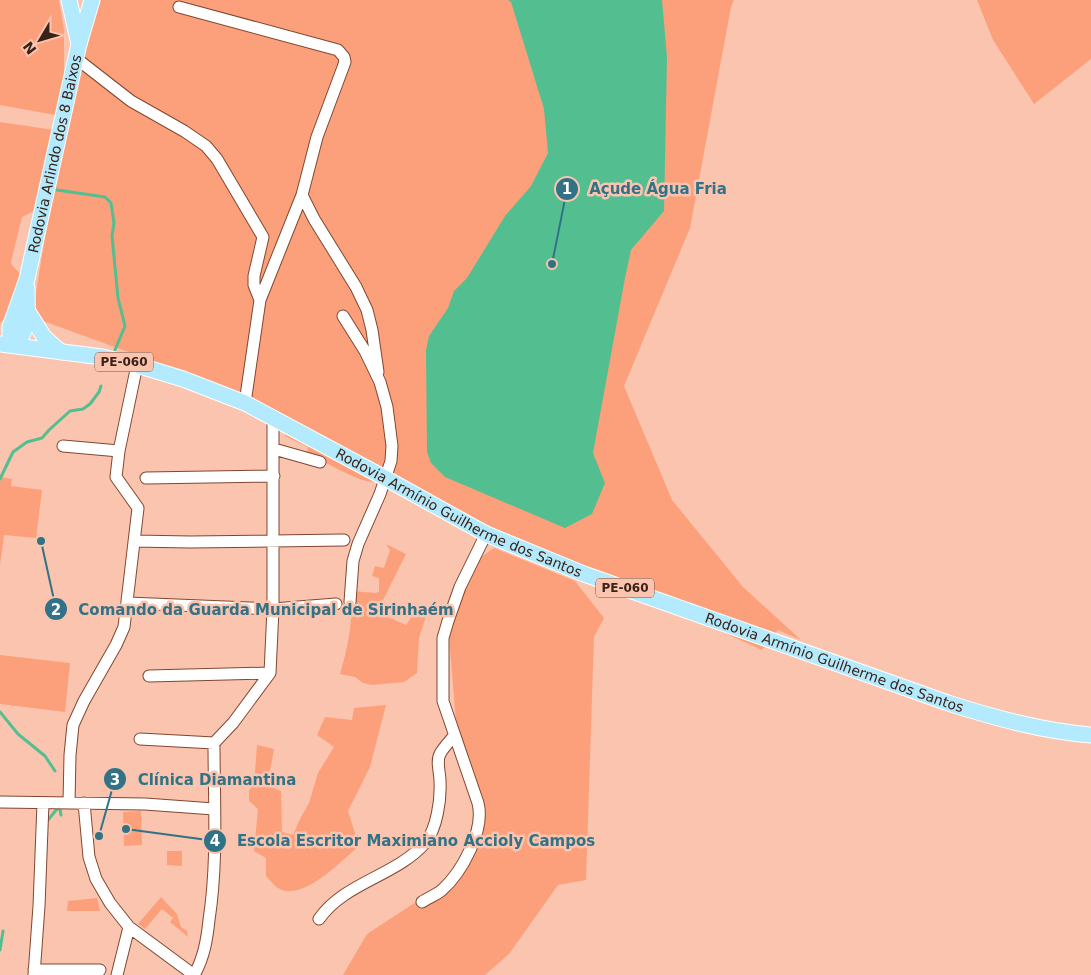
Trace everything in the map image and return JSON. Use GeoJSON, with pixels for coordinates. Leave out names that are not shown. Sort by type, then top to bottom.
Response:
{"type":"FeatureCollection","features":[{"type":"Feature","properties":{"kind":"main road","name":"Rodovia Arlindo dos 8 Baixos"},"geometry":{"type":"LineString","coordinates":[[16,345],[25,333],[21,311],[27,279],[78,52],[68,0]]}},
{"type":"Feature","properties":{"kind":"main road"},"geometry":{"type":"LineString","coordinates":[[78,52],[92,0]]}},
{"type":"Feature","properties":{"kind":"main road"},"geometry":{"type":"LineString","coordinates":[[0,326],[21,311],[44,337],[63,353]]}},
{"type":"Feature","properties":{"kind":"main road","name":"Rodovia Armínio Guilherme dos Santos"},"geometry":{"type":"LineString","coordinates":[[0,344],[102,357],[138,365],[183,379],[245,403],[486,534],[584,574],[948,703],[1007,721],[1063,733],[1091,735]]}},
{"type":"Feature","properties":{"kind":"street"},"geometry":{"type":"LineString","coordinates":[[179,7],[338,50],[345,62],[317,137],[302,195],[260,300],[245,403]]}},
{"type":"Feature","properties":{"kind":"street"},"geometry":{"type":"LineString","coordinates":[[78,52],[131,101],[200,140],[217,159],[263,237],[254,276],[254,285],[260,300]]}},
{"type":"Feature","properties":{"kind":"street"},"geometry":{"type":"LineString","coordinates":[[302,195],[318,227],[356,287],[366,310],[372,330],[380,382],[387,407],[392,446],[391,461],[353,561],[350,602]]}},
{"type":"Feature","properties":{"kind":"street"},"geometry":{"type":"LineString","coordinates":[[342,316],[365,351],[380,382]]}},
{"type":"Feature","properties":{"kind":"street"},"geometry":{"type":"LineString","coordinates":[[100,970],[34,972],[39,906],[57,803],[70,755],[73,725],[84,701],[121,635],[128,604],[138,508],[116,477],[119,451],[138,365]]}},
{"type":"Feature","properties":{"kind":"street"},"geometry":{"type":"LineString","coordinates":[[84,803],[89,857],[96,879],[112,906],[129,927],[194,975],[201,963],[204,951],[211,910],[215,868],[214,743],[232,723],[270,673],[274,542],[273,418]]}},
{"type":"Feature","properties":{"kind":"street"},"geometry":{"type":"LineString","coordinates":[[63,446],[119,451]]}},
{"type":"Feature","properties":{"kind":"street"},"geometry":{"type":"LineString","coordinates":[[274,449],[320,462]]}},
{"type":"Feature","properties":{"kind":"street"},"geometry":{"type":"LineString","coordinates":[[146,478],[274,476]]}},
{"type":"Feature","properties":{"kind":"street"},"geometry":{"type":"LineString","coordinates":[[422,902],[440,892],[450,882],[470,849],[479,824],[478,803],[443,701],[444,638],[460,587],[486,534]]}},
{"type":"Feature","properties":{"kind":"street"},"geometry":{"type":"LineString","coordinates":[[134,541],[274,542],[344,540]]}},
{"type":"Feature","properties":{"kind":"street"},"geometry":{"type":"LineString","coordinates":[[128,604],[273,609],[336,604]]}},
{"type":"Feature","properties":{"kind":"street"},"geometry":{"type":"LineString","coordinates":[[149,676],[270,673]]}},
{"type":"Feature","properties":{"kind":"street"},"geometry":{"type":"LineString","coordinates":[[320,919],[326,909],[338,899],[400,862],[425,843],[433,830],[440,799],[438,757],[454,736]]}},
{"type":"Feature","properties":{"kind":"street"},"geometry":{"type":"LineString","coordinates":[[140,739],[214,743]]}},
{"type":"Feature","properties":{"kind":"street"},"geometry":{"type":"LineString","coordinates":[[0,802],[145,804],[214,809]]}},
{"type":"Feature","properties":{"kind":"street"},"geometry":{"type":"LineString","coordinates":[[117,975],[129,927]]}},
{"type":"Feature","properties":{"kind":"shaded area"},"geometry":{"type":"Polygon","coordinates":[[[0,0],[59,0],[64,30],[64,74],[55,115],[0,105],[0,0]]]}},
{"type":"Feature","properties":{"kind":"shaded area"},"geometry":{"type":"Polygon","coordinates":[[[97,0],[734,0],[731,7],[690,228],[624,386],[672,500],[743,587],[801,640],[778,630],[762,650],[385,478],[167,366],[32,317],[64,120],[97,0]]]}},
{"type":"Feature","properties":{"kind":"shaded area"},"geometry":{"type":"Polygon","coordinates":[[[508,0],[662,0],[667,57],[664,211],[631,250],[593,453],[605,483],[592,514],[565,528],[445,477],[431,463],[427,452],[426,350],[429,336],[448,308],[454,291],[467,278],[505,216],[531,186],[548,153],[544,109],[511,2],[508,0]]]}},
{"type":"Feature","properties":{"kind":"shaded area"},"geometry":{"type":"Polygon","coordinates":[[[977,0],[1091,0],[1091,59],[1034,104],[993,40],[977,0]]]}},
{"type":"Feature","properties":{"kind":"shaded area"},"geometry":{"type":"Polygon","coordinates":[[[0,122],[54,130],[38,209],[22,217],[11,262],[23,277],[6,317],[0,323],[0,122]]]}},
{"type":"Feature","properties":{"kind":"shaded area"},"geometry":{"type":"Polygon","coordinates":[[[286,433],[332,456],[376,482],[369,482],[331,466],[307,452],[308,447],[285,436],[286,433]]]}},
{"type":"Feature","properties":{"kind":"shaded area"},"geometry":{"type":"Polygon","coordinates":[[[0,477],[12,479],[11,486],[42,490],[36,538],[4,535],[0,565],[0,477]]]}},
{"type":"Feature","properties":{"kind":"shaded area"},"geometry":{"type":"Polygon","coordinates":[[[386,544],[406,554],[377,612],[406,625],[416,610],[427,613],[419,638],[417,673],[404,682],[372,685],[363,683],[355,677],[340,674],[349,633],[352,591],[379,592],[379,578],[372,576],[375,566],[384,568],[390,550],[386,544]]]}},
{"type":"Feature","properties":{"kind":"shaded area"},"geometry":{"type":"Polygon","coordinates":[[[494,548],[575,581],[604,618],[594,637],[586,880],[558,885],[509,954],[485,975],[343,975],[367,934],[448,881],[479,831],[457,734],[449,636],[459,600],[477,560],[494,548]]]}},
{"type":"Feature","properties":{"kind":"shaded area"},"geometry":{"type":"Polygon","coordinates":[[[0,655],[70,663],[65,712],[0,704],[0,655]]]}},
{"type":"Feature","properties":{"kind":"shaded area"},"geometry":{"type":"Polygon","coordinates":[[[386,705],[370,767],[348,811],[359,846],[333,869],[311,884],[290,891],[278,888],[266,876],[266,858],[254,851],[258,809],[249,801],[249,790],[254,785],[257,745],[274,749],[265,785],[281,791],[282,832],[293,835],[309,803],[318,773],[334,747],[317,735],[325,717],[352,720],[354,708],[386,705]]]}},
{"type":"Feature","properties":{"kind":"shaded area"},"geometry":{"type":"Polygon","coordinates":[[[141,811],[142,845],[124,846],[123,812],[141,811]]]}},
{"type":"Feature","properties":{"kind":"shaded area"},"geometry":{"type":"Polygon","coordinates":[[[167,851],[182,851],[182,866],[167,865],[167,851]]]}},
{"type":"Feature","properties":{"kind":"shaded area"},"geometry":{"type":"Polygon","coordinates":[[[161,897],[177,914],[181,927],[187,931],[188,937],[170,922],[173,918],[162,909],[145,929],[138,924],[161,897]]]}},
{"type":"Feature","properties":{"kind":"shaded area"},"geometry":{"type":"Polygon","coordinates":[[[97,898],[100,911],[67,911],[68,901],[97,898]]]}},
{"type":"Feature","properties":{"kind":"waterway"},"geometry":{"type":"LineString","coordinates":[[57,190],[105,197],[111,203],[114,223],[112,236],[118,298],[125,326],[115,350]]}},
{"type":"Feature","properties":{"kind":"waterway"},"geometry":{"type":"LineString","coordinates":[[0,479],[13,452],[27,442],[42,438],[70,411],[83,409],[90,404],[101,386]]}},
{"type":"Feature","properties":{"kind":"waterway"},"geometry":{"type":"LineString","coordinates":[[0,712],[18,734],[45,756],[55,771]]}},
{"type":"Feature","properties":{"kind":"waterway"},"geometry":{"type":"LineString","coordinates":[[48,820],[57,809],[60,809],[61,815]]}},
{"type":"Feature","properties":{"kind":"waterway"},"geometry":{"type":"LineString","coordinates":[[0,950],[3,931]]}},
{"type":"Feature","properties":{"kind":"place","name":"Açude Água Fria"},"geometry":{"type":"Point","coordinates":[552,264]}},
{"type":"Feature","properties":{"kind":"place","name":"Comando da Guarda Municipal de Sirinhaém"},"geometry":{"type":"Point","coordinates":[41,541]}},
{"type":"Feature","properties":{"kind":"place","name":"Escola Escritor Maximiano Accioly Campos"},"geometry":{"type":"Point","coordinates":[126,829]}},
{"type":"Feature","properties":{"kind":"place","name":"Clínica Diamantina"},"geometry":{"type":"Point","coordinates":[99,836]}}]}
